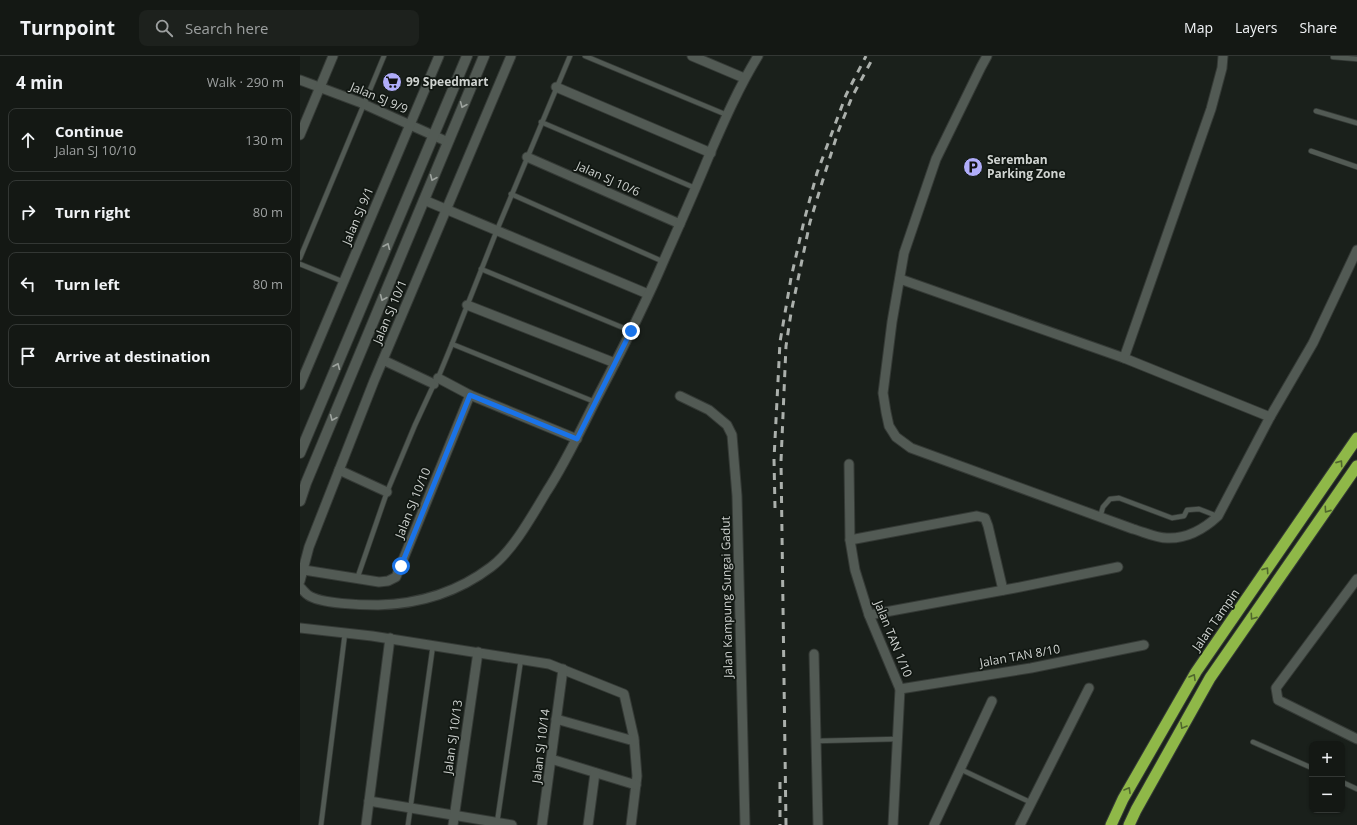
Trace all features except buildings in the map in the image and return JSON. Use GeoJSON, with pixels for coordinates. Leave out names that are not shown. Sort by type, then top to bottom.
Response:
{"type":"FeatureCollection","features":[{"type":"Feature","properties":{"kind":"highway","name":"Jalan Tampin"},"geometry":{"type":"LineString","coordinates":[[1111,825],[1123,799],[1196,672],[1357,438]]}},
{"type":"Feature","properties":{"kind":"highway"},"geometry":{"type":"LineString","coordinates":[[1129,825],[1210,678],[1357,466]]}},
{"type":"Feature","properties":{"kind":"street"},"geometry":{"type":"LineString","coordinates":[[300,134],[333,56]]}},
{"type":"Feature","properties":{"kind":"street","name":"Jalan SJ 9/1"},"geometry":{"type":"LineString","coordinates":[[300,385],[439,56]]}},
{"type":"Feature","properties":{"kind":"street"},"geometry":{"type":"LineString","coordinates":[[300,454],[467,56]]}},
{"type":"Feature","properties":{"kind":"street"},"geometry":{"type":"LineString","coordinates":[[300,501],[306,483],[484,56]]}},
{"type":"Feature","properties":{"kind":"street","name":"Jalan SJ 10/1"},"geometry":{"type":"LineString","coordinates":[[300,581],[309,547],[382,360],[511,56]]}},
{"type":"Feature","properties":{"kind":"street"},"geometry":{"type":"LineString","coordinates":[[692,56],[744,78]]}},
{"type":"Feature","properties":{"kind":"street"},"geometry":{"type":"LineString","coordinates":[[300,587],[309,596],[332,602],[366,605],[413,602],[451,590],[471,580],[493,566],[511,546],[561,470],[577,439],[664,262],[710,153],[744,78],[758,56]]}},
{"type":"Feature","properties":{"kind":"street"},"geometry":{"type":"LineString","coordinates":[[987,56],[970,87],[936,159],[904,253],[892,322],[883,393],[889,426],[896,437],[911,448],[1133,529],[1166,538],[1182,537],[1198,531],[1207,526],[1218,516],[1270,417],[1313,343],[1357,250]]}},
{"type":"Feature","properties":{"kind":"street"},"geometry":{"type":"LineString","coordinates":[[1124,358],[1211,109],[1222,68],[1223,56]]}},
{"type":"Feature","properties":{"kind":"street","name":"Jalan SJ 9/9"},"geometry":{"type":"LineString","coordinates":[[300,80],[364,104],[448,142]]}},
{"type":"Feature","properties":{"kind":"street"},"geometry":{"type":"LineString","coordinates":[[556,87],[710,153]]}},
{"type":"Feature","properties":{"kind":"street","name":"Jalan SJ 10/6"},"geometry":{"type":"LineString","coordinates":[[527,157],[680,224]]}},
{"type":"Feature","properties":{"kind":"street"},"geometry":{"type":"LineString","coordinates":[[424,200],[648,294]]}},
{"type":"Feature","properties":{"kind":"street"},"geometry":{"type":"LineString","coordinates":[[900,279],[1124,358],[1270,417]]}},
{"type":"Feature","properties":{"kind":"street"},"geometry":{"type":"LineString","coordinates":[[467,305],[615,363]]}},
{"type":"Feature","properties":{"kind":"street"},"geometry":{"type":"LineString","coordinates":[[382,360],[577,439]]}},
{"type":"Feature","properties":{"kind":"street","name":"Jalan SJ 10/10"},"geometry":{"type":"LineString","coordinates":[[304,570],[379,582],[388,581],[396,577],[470,395]]}},
{"type":"Feature","properties":{"kind":"street","name":"Jalan Kampung Sungai Gadut"},"geometry":{"type":"LineString","coordinates":[[680,396],[709,410],[727,425],[732,436],[737,496],[745,825]]}},
{"type":"Feature","properties":{"kind":"street","name":"Jalan TAN 1/10"},"geometry":{"type":"LineString","coordinates":[[850,464],[850,540],[855,570],[868,616],[900,689],[892,825]]}},
{"type":"Feature","properties":{"kind":"street"},"geometry":{"type":"LineString","coordinates":[[339,470],[387,492]]}},
{"type":"Feature","properties":{"kind":"street"},"geometry":{"type":"LineString","coordinates":[[850,540],[977,516],[985,518],[1004,590]]}},
{"type":"Feature","properties":{"kind":"street"},"geometry":{"type":"LineString","coordinates":[[868,616],[1118,568]]}},
{"type":"Feature","properties":{"kind":"street"},"geometry":{"type":"LineString","coordinates":[[1357,579],[1276,688],[1278,700],[1357,739]]}},
{"type":"Feature","properties":{"kind":"street"},"geometry":{"type":"LineString","coordinates":[[300,628],[390,638],[549,664],[624,694],[634,741],[637,776],[631,825]]}},
{"type":"Feature","properties":{"kind":"street"},"geometry":{"type":"LineString","coordinates":[[366,825],[390,638]]}},
{"type":"Feature","properties":{"kind":"street","name":"Jalan TAN 8/10"},"geometry":{"type":"LineString","coordinates":[[900,689],[1031,668],[1144,645]]}},
{"type":"Feature","properties":{"kind":"street","name":"Jalan SJ 10/13"},"geometry":{"type":"LineString","coordinates":[[453,821],[478,652]]}},
{"type":"Feature","properties":{"kind":"street"},"geometry":{"type":"LineString","coordinates":[[814,654],[818,825]]}},
{"type":"Feature","properties":{"kind":"street","name":"Jalan SJ 10/14"},"geometry":{"type":"LineString","coordinates":[[542,825],[563,669]]}},
{"type":"Feature","properties":{"kind":"street"},"geometry":{"type":"LineString","coordinates":[[1020,825],[1089,688]]}},
{"type":"Feature","properties":{"kind":"street"},"geometry":{"type":"LineString","coordinates":[[934,825],[992,701]]}},
{"type":"Feature","properties":{"kind":"street"},"geometry":{"type":"LineString","coordinates":[[556,719],[634,741]]}},
{"type":"Feature","properties":{"kind":"street"},"geometry":{"type":"LineString","coordinates":[[551,759],[636,785]]}},
{"type":"Feature","properties":{"kind":"street"},"geometry":{"type":"LineString","coordinates":[[588,825],[595,773]]}},
{"type":"Feature","properties":{"kind":"street"},"geometry":{"type":"LineString","coordinates":[[369,801],[410,809],[453,821],[512,825]]}},
{"type":"Feature","properties":{"kind":"lane"},"geometry":{"type":"LineString","coordinates":[[300,258],[384,56]]}},
{"type":"Feature","properties":{"kind":"lane"},"geometry":{"type":"LineString","coordinates":[[357,579],[387,492],[415,425],[452,344],[496,230],[570,56]]}},
{"type":"Feature","properties":{"kind":"lane"},"geometry":{"type":"LineString","coordinates":[[585,56],[727,115]]}},
{"type":"Feature","properties":{"kind":"lane"},"geometry":{"type":"LineString","coordinates":[[1333,57],[1357,59]]}},
{"type":"Feature","properties":{"kind":"lane"},"geometry":{"type":"LineString","coordinates":[[1316,111],[1357,123]]}},
{"type":"Feature","properties":{"kind":"lane"},"geometry":{"type":"LineString","coordinates":[[541,122],[695,188]]}},
{"type":"Feature","properties":{"kind":"lane"},"geometry":{"type":"LineString","coordinates":[[1311,151],[1357,167]]}},
{"type":"Feature","properties":{"kind":"lane"},"geometry":{"type":"LineString","coordinates":[[511,194],[664,262]]}},
{"type":"Feature","properties":{"kind":"lane"},"geometry":{"type":"LineString","coordinates":[[300,264],[344,282]]}},
{"type":"Feature","properties":{"kind":"lane"},"geometry":{"type":"LineString","coordinates":[[481,269],[631,331]]}},
{"type":"Feature","properties":{"kind":"lane"},"geometry":{"type":"LineString","coordinates":[[452,344],[595,402]]}},
{"type":"Feature","properties":{"kind":"lane"},"geometry":{"type":"LineString","coordinates":[[1100,517],[1103,507],[1110,499],[1119,498],[1172,518],[1184,516],[1187,510],[1199,509],[1218,516]]}},
{"type":"Feature","properties":{"kind":"lane"},"geometry":{"type":"LineString","coordinates":[[321,825],[345,633]]}},
{"type":"Feature","properties":{"kind":"lane"},"geometry":{"type":"LineString","coordinates":[[408,825],[433,645]]}},
{"type":"Feature","properties":{"kind":"lane"},"geometry":{"type":"LineString","coordinates":[[497,824],[521,659]]}},
{"type":"Feature","properties":{"kind":"lane"},"geometry":{"type":"LineString","coordinates":[[816,741],[897,739]]}},
{"type":"Feature","properties":{"kind":"lane"},"geometry":{"type":"LineString","coordinates":[[1253,742],[1309,767]]}},
{"type":"Feature","properties":{"kind":"lane"},"geometry":{"type":"LineString","coordinates":[[960,768],[1032,802]]}},
{"type":"Feature","properties":{"kind":"lane"},"geometry":{"type":"LineString","coordinates":[[1345,783],[1357,789]]}},
{"type":"Feature","properties":{"kind":"railway"},"geometry":{"type":"LineString","coordinates":[[775,508],[774,459],[780,342],[791,278],[817,173],[846,95],[866,56]]}},
{"type":"Feature","properties":{"kind":"railway"},"geometry":{"type":"LineString","coordinates":[[786,825],[781,461],[786,346],[791,313],[810,222],[838,132],[852,97],[874,56]]}},
{"type":"Feature","properties":{"kind":"railway"},"geometry":{"type":"LineString","coordinates":[[780,782],[780,825]]}},
{"type":"Feature","properties":{"kind":"place","name":"99 Speedmart"},"geometry":{"type":"Point","coordinates":[392,82]}},
{"type":"Feature","properties":{"kind":"place","name":"Seremban Parking Zone"},"geometry":{"type":"Point","coordinates":[973,167]}},
{"type":"Feature","properties":{"kind":"route"},"geometry":{"type":"LineString","coordinates":[[401,566],[470,395],[577,439],[631,331]]}}]}
